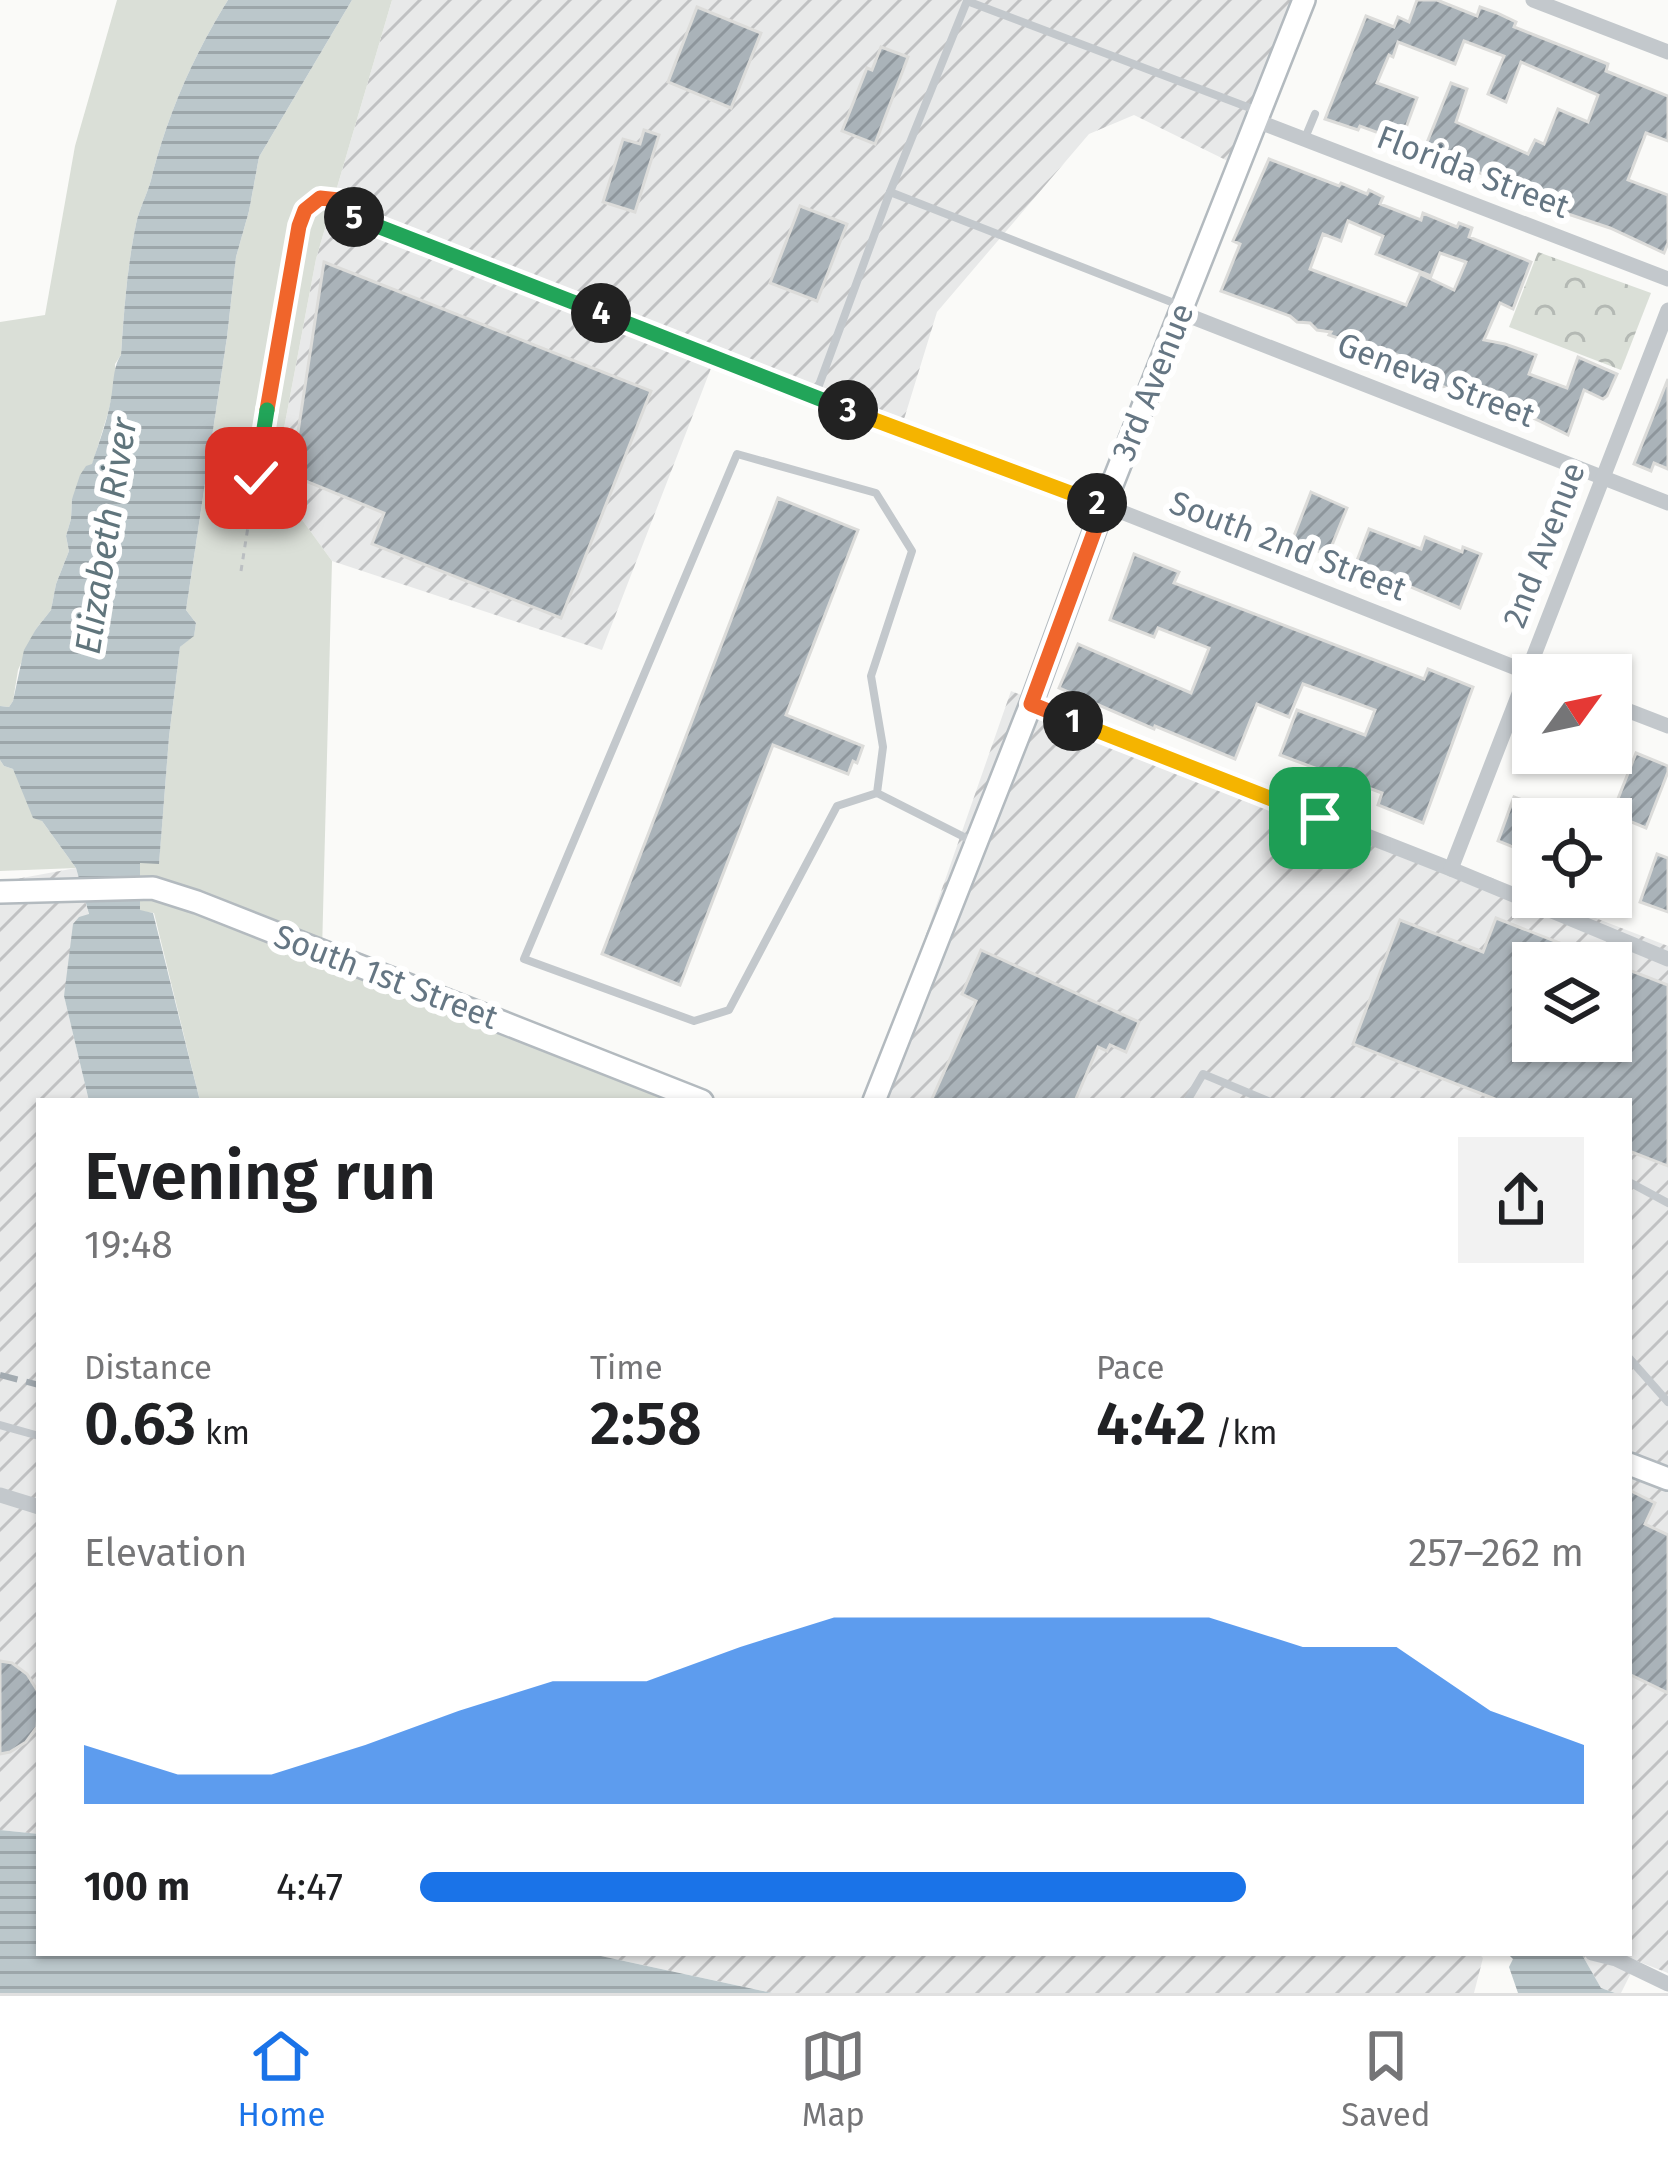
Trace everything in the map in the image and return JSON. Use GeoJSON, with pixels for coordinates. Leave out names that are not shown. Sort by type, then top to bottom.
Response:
{"type":"FeatureCollection","features":[{"type":"Feature","properties":{"kind":"street","name":"3rd Avenue"},"geometry":{"type":"LineString","coordinates":[[875,1098],[1304,0]]}},
{"type":"Feature","properties":{"kind":"street"},"geometry":{"type":"LineString","coordinates":[[1533,0],[1668,52]]}},
{"type":"Feature","properties":{"kind":"street","name":"Florida Street"},"geometry":{"type":"LineString","coordinates":[[1258,116],[1305,140],[1668,279]]}},
{"type":"Feature","properties":{"kind":"street","name":"South 2nd Street"},"geometry":{"type":"LineString","coordinates":[[348,214],[1512,667]]}},
{"type":"Feature","properties":{"kind":"street","name":"Geneva Street"},"geometry":{"type":"LineString","coordinates":[[1183,310],[1668,503]]}},
{"type":"Feature","properties":{"kind":"street","name":"2nd Avenue"},"geometry":{"type":"LineString","coordinates":[[1537,654],[1668,310]]}},
{"type":"Feature","properties":{"kind":"street"},"geometry":{"type":"LineString","coordinates":[[1031,704],[1668,959]]}},
{"type":"Feature","properties":{"kind":"street"},"geometry":{"type":"LineString","coordinates":[[1632,712],[1668,726]]}},
{"type":"Feature","properties":{"kind":"street","name":"2nd Avenue"},"geometry":{"type":"LineString","coordinates":[[1451,869],[1512,718]]}},
{"type":"Feature","properties":{"kind":"street","name":"South 1st Street"},"geometry":{"type":"LineString","coordinates":[[0,892],[153,888],[694,1098]]}},
{"type":"Feature","properties":{"kind":"street"},"geometry":{"type":"LineString","coordinates":[[1632,1465],[1668,1479]]}},
{"type":"Feature","properties":{"kind":"street"},"geometry":{"type":"LineString","coordinates":[[0,1496],[36,1506]]}},
{"type":"Feature","properties":{"kind":"street"},"geometry":{"type":"LineString","coordinates":[[1604,1956],[1668,1984]]}},
{"type":"Feature","properties":{"kind":"lane"},"geometry":{"type":"LineString","coordinates":[[814,398],[967,1],[1258,116]]}},
{"type":"Feature","properties":{"kind":"lane"},"geometry":{"type":"LineString","coordinates":[[1305,140],[1315,114]]}},
{"type":"Feature","properties":{"kind":"lane"},"geometry":{"type":"LineString","coordinates":[[890,192],[1183,310]]}},
{"type":"Feature","properties":{"kind":"lane"},"geometry":{"type":"LineString","coordinates":[[877,794],[883,747],[871,676],[912,551],[876,493],[737,454],[524,959],[694,1021],[729,1010],[837,806],[877,794],[975,842]]}},
{"type":"Feature","properties":{"kind":"lane"},"geometry":{"type":"LineString","coordinates":[[1189,1098],[1203,1074],[1261,1098]]}},
{"type":"Feature","properties":{"kind":"lane"},"geometry":{"type":"LineString","coordinates":[[1632,1184],[1668,1203]]}},
{"type":"Feature","properties":{"kind":"lane"},"geometry":{"type":"LineString","coordinates":[[1632,1361],[1668,1402]]}},
{"type":"Feature","properties":{"kind":"lane"},"geometry":{"type":"LineString","coordinates":[[0,1425],[36,1435]]}},
{"type":"Feature","properties":{"kind":"path"},"geometry":{"type":"LineString","coordinates":[[241,571],[299,226],[305,210],[320,198],[339,200],[348,214]]}},
{"type":"Feature","properties":{"kind":"shaded area"},"geometry":{"type":"Polygon","coordinates":[[[392,0],[1302,0],[1236,165],[1134,115],[1089,134],[937,312],[901,429],[715,358],[602,650],[332,561],[274,481],[316,259],[392,0]]]}},
{"type":"Feature","properties":{"kind":"shaded area"},"geometry":{"type":"Polygon","coordinates":[[[1011,691],[1512,886],[1512,918],[1595,918],[1668,946],[1668,1973],[1637,1961],[1621,1993],[1601,1988],[1583,1956],[1632,1956],[1632,1098],[869,1098],[1011,691]]]}},
{"type":"Feature","properties":{"kind":"shaded area"},"geometry":{"type":"Polygon","coordinates":[[[76,868],[89,915],[64,996],[88,1098],[36,1098],[36,1834],[0,1830],[0,882],[76,868]]]}},
{"type":"Feature","properties":{"kind":"shaded area"},"geometry":{"type":"Polygon","coordinates":[[[601,1956],[1483,1958],[1474,1993],[772,1993],[601,1956]]]}},
{"type":"Feature","properties":{"kind":"green space"},"geometry":{"type":"Polygon","coordinates":[[[117,0],[228,0],[192,65],[165,133],[136,224],[121,355],[115,364],[108,413],[92,465],[72,499],[66,536],[69,551],[51,610],[36,629],[18,670],[13,701],[9,707],[0,706],[0,322],[45,315],[75,146],[117,0]]]}},
{"type":"Feature","properties":{"kind":"green space"},"geometry":{"type":"Polygon","coordinates":[[[352,0],[392,0],[316,259],[274,481],[332,561],[322,952],[684,1098],[199,1098],[154,913],[140,911],[140,862],[159,863],[180,647],[194,635],[196,623],[186,610],[236,257],[259,157],[352,0]]]}},
{"type":"Feature","properties":{"kind":"green space"},"geometry":{"type":"Polygon","coordinates":[[[1538,252],[1651,293],[1621,370],[1509,327],[1538,252]]]}},
{"type":"Feature","properties":{"kind":"green space"},"geometry":{"type":"Polygon","coordinates":[[[0,760],[13,769],[76,868],[0,871],[0,760]]]}},
{"type":"Feature","properties":{"kind":"water","name":"Elizabeth River"},"geometry":{"type":"Polygon","coordinates":[[[228,0],[352,0],[259,157],[236,257],[186,610],[196,623],[194,636],[180,647],[159,864],[140,863],[140,910],[153,913],[199,1098],[88,1098],[64,996],[73,924],[89,914],[76,868],[42,821],[33,818],[13,769],[0,760],[0,706],[9,707],[13,701],[24,650],[51,610],[69,551],[66,536],[72,499],[80,475],[92,464],[121,355],[136,224],[173,110],[228,0]]]}},
{"type":"Feature","properties":{"kind":"water"},"geometry":{"type":"Polygon","coordinates":[[[0,1830],[36,1834],[36,1956],[601,1956],[772,1993],[0,1993],[0,1830]]]}},
{"type":"Feature","properties":{"kind":"water"},"geometry":{"type":"Polygon","coordinates":[[[1510,1956],[1583,1956],[1601,1988],[1615,1993],[1518,1993],[1509,1967],[1510,1956]]]}},
{"type":"Feature","properties":{"kind":"building"},"geometry":{"type":"Polygon","coordinates":[[[1417,0],[1437,0],[1477,16],[1480,7],[1497,13],[1516,22],[1514,27],[1608,64],[1606,71],[1668,96],[1668,141],[1646,133],[1628,180],[1668,195],[1664,253],[1550,208],[1513,191],[1515,187],[1456,167],[1424,150],[1451,83],[1467,89],[1456,122],[1528,154],[1535,140],[1544,144],[1558,109],[1588,122],[1598,95],[1521,62],[1506,102],[1488,94],[1504,56],[1464,41],[1455,64],[1398,42],[1377,83],[1417,98],[1401,141],[1325,119],[1366,16],[1394,27],[1398,17],[1409,22],[1417,0]]]}},
{"type":"Feature","properties":{"kind":"building"},"geometry":{"type":"Polygon","coordinates":[[[697,7],[761,33],[731,108],[668,82],[697,7]]]}},
{"type":"Feature","properties":{"kind":"building"},"geometry":{"type":"Polygon","coordinates":[[[881,47],[908,57],[875,144],[842,131],[867,68],[872,70],[881,47]]]}},
{"type":"Feature","properties":{"kind":"building"},"geometry":{"type":"Polygon","coordinates":[[[644,130],[659,135],[635,212],[603,202],[623,139],[640,144],[644,130]]]}},
{"type":"Feature","properties":{"kind":"building"},"geometry":{"type":"Polygon","coordinates":[[[1269,159],[1339,186],[1367,194],[1369,190],[1383,197],[1380,204],[1421,220],[1423,213],[1457,227],[1459,223],[1472,228],[1469,237],[1531,262],[1513,309],[1500,303],[1484,340],[1536,355],[1529,374],[1567,388],[1578,357],[1617,374],[1603,399],[1584,390],[1568,435],[1529,416],[1527,423],[1514,417],[1518,407],[1460,381],[1456,392],[1440,385],[1442,378],[1430,374],[1431,370],[1408,359],[1363,342],[1360,348],[1346,344],[1310,323],[1221,291],[1240,244],[1233,241],[1269,159]],[[1348,221],[1341,241],[1323,234],[1310,269],[1406,305],[1420,274],[1454,290],[1466,262],[1440,253],[1431,276],[1376,254],[1383,236],[1348,221]]]}},
{"type":"Feature","properties":{"kind":"building"},"geometry":{"type":"Polygon","coordinates":[[[800,206],[847,224],[817,301],[770,283],[800,206]]]}},
{"type":"Feature","properties":{"kind":"building"},"geometry":{"type":"Polygon","coordinates":[[[324,262],[651,391],[561,618],[372,544],[384,513],[298,478],[296,445],[324,262]]]}},
{"type":"Feature","properties":{"kind":"building"},"geometry":{"type":"Polygon","coordinates":[[[1668,379],[1668,469],[1654,463],[1651,471],[1634,464],[1668,379]]]}},
{"type":"Feature","properties":{"kind":"building"},"geometry":{"type":"Polygon","coordinates":[[[1311,492],[1347,508],[1328,555],[1292,541],[1311,492]]]}},
{"type":"Feature","properties":{"kind":"building"},"geometry":{"type":"Polygon","coordinates":[[[778,498],[858,530],[786,715],[863,746],[848,774],[773,745],[680,985],[602,954],[778,498]]]}},
{"type":"Feature","properties":{"kind":"building"},"geometry":{"type":"Polygon","coordinates":[[[1369,529],[1421,549],[1425,537],[1462,552],[1463,547],[1481,554],[1460,608],[1356,563],[1369,529]]]}},
{"type":"Feature","properties":{"kind":"building"},"geometry":{"type":"Polygon","coordinates":[[[1134,554],[1179,572],[1174,583],[1424,679],[1428,669],[1473,687],[1423,823],[1378,805],[1382,793],[1280,755],[1297,710],[1365,735],[1375,710],[1303,684],[1289,717],[1257,704],[1235,759],[1059,688],[1078,644],[1191,693],[1209,648],[1158,628],[1154,637],[1110,620],[1134,554]]]}},
{"type":"Feature","properties":{"kind":"building"},"geometry":{"type":"Polygon","coordinates":[[[1636,753],[1668,766],[1646,828],[1632,822],[1632,798],[1618,798],[1628,774],[1632,774],[1636,753]]]}},
{"type":"Feature","properties":{"kind":"building"},"geometry":{"type":"Polygon","coordinates":[[[1512,802],[1512,847],[1498,841],[1512,802]]]}},
{"type":"Feature","properties":{"kind":"building"},"geometry":{"type":"Polygon","coordinates":[[[1657,854],[1668,858],[1668,912],[1640,902],[1657,854]]]}},
{"type":"Feature","properties":{"kind":"building"},"geometry":{"type":"Polygon","coordinates":[[[1496,918],[1557,942],[1512,942],[1512,1062],[1632,1062],[1632,971],[1668,985],[1668,1166],[1632,1152],[1632,1098],[1492,1098],[1353,1044],[1400,920],[1483,952],[1496,918]]]}},
{"type":"Feature","properties":{"kind":"building"},"geometry":{"type":"Polygon","coordinates":[[[981,950],[1139,1022],[1126,1052],[1110,1045],[1107,1051],[1098,1047],[1076,1098],[932,1098],[976,1001],[962,994],[981,950]]]}},
{"type":"Feature","properties":{"kind":"building"},"geometry":{"type":"Polygon","coordinates":[[[1632,1492],[1655,1503],[1645,1524],[1668,1535],[1668,1693],[1632,1675],[1632,1492]]]}},
{"type":"Feature","properties":{"kind":"building"},"geometry":{"type":"Polygon","coordinates":[[[0,1661],[27,1674],[36,1688],[36,1728],[26,1742],[0,1754],[0,1661]]]}},
{"type":"Feature","properties":{"kind":"railway"},"geometry":{"type":"LineString","coordinates":[[0,1375],[36,1384]]}},
{"type":"Feature","properties":{"kind":"route"},"geometry":{"type":"LineString","coordinates":[[256,478],[299,226],[305,210],[320,198],[339,200],[348,214],[814,398],[1104,505],[1031,704],[1320,818]]}}]}
